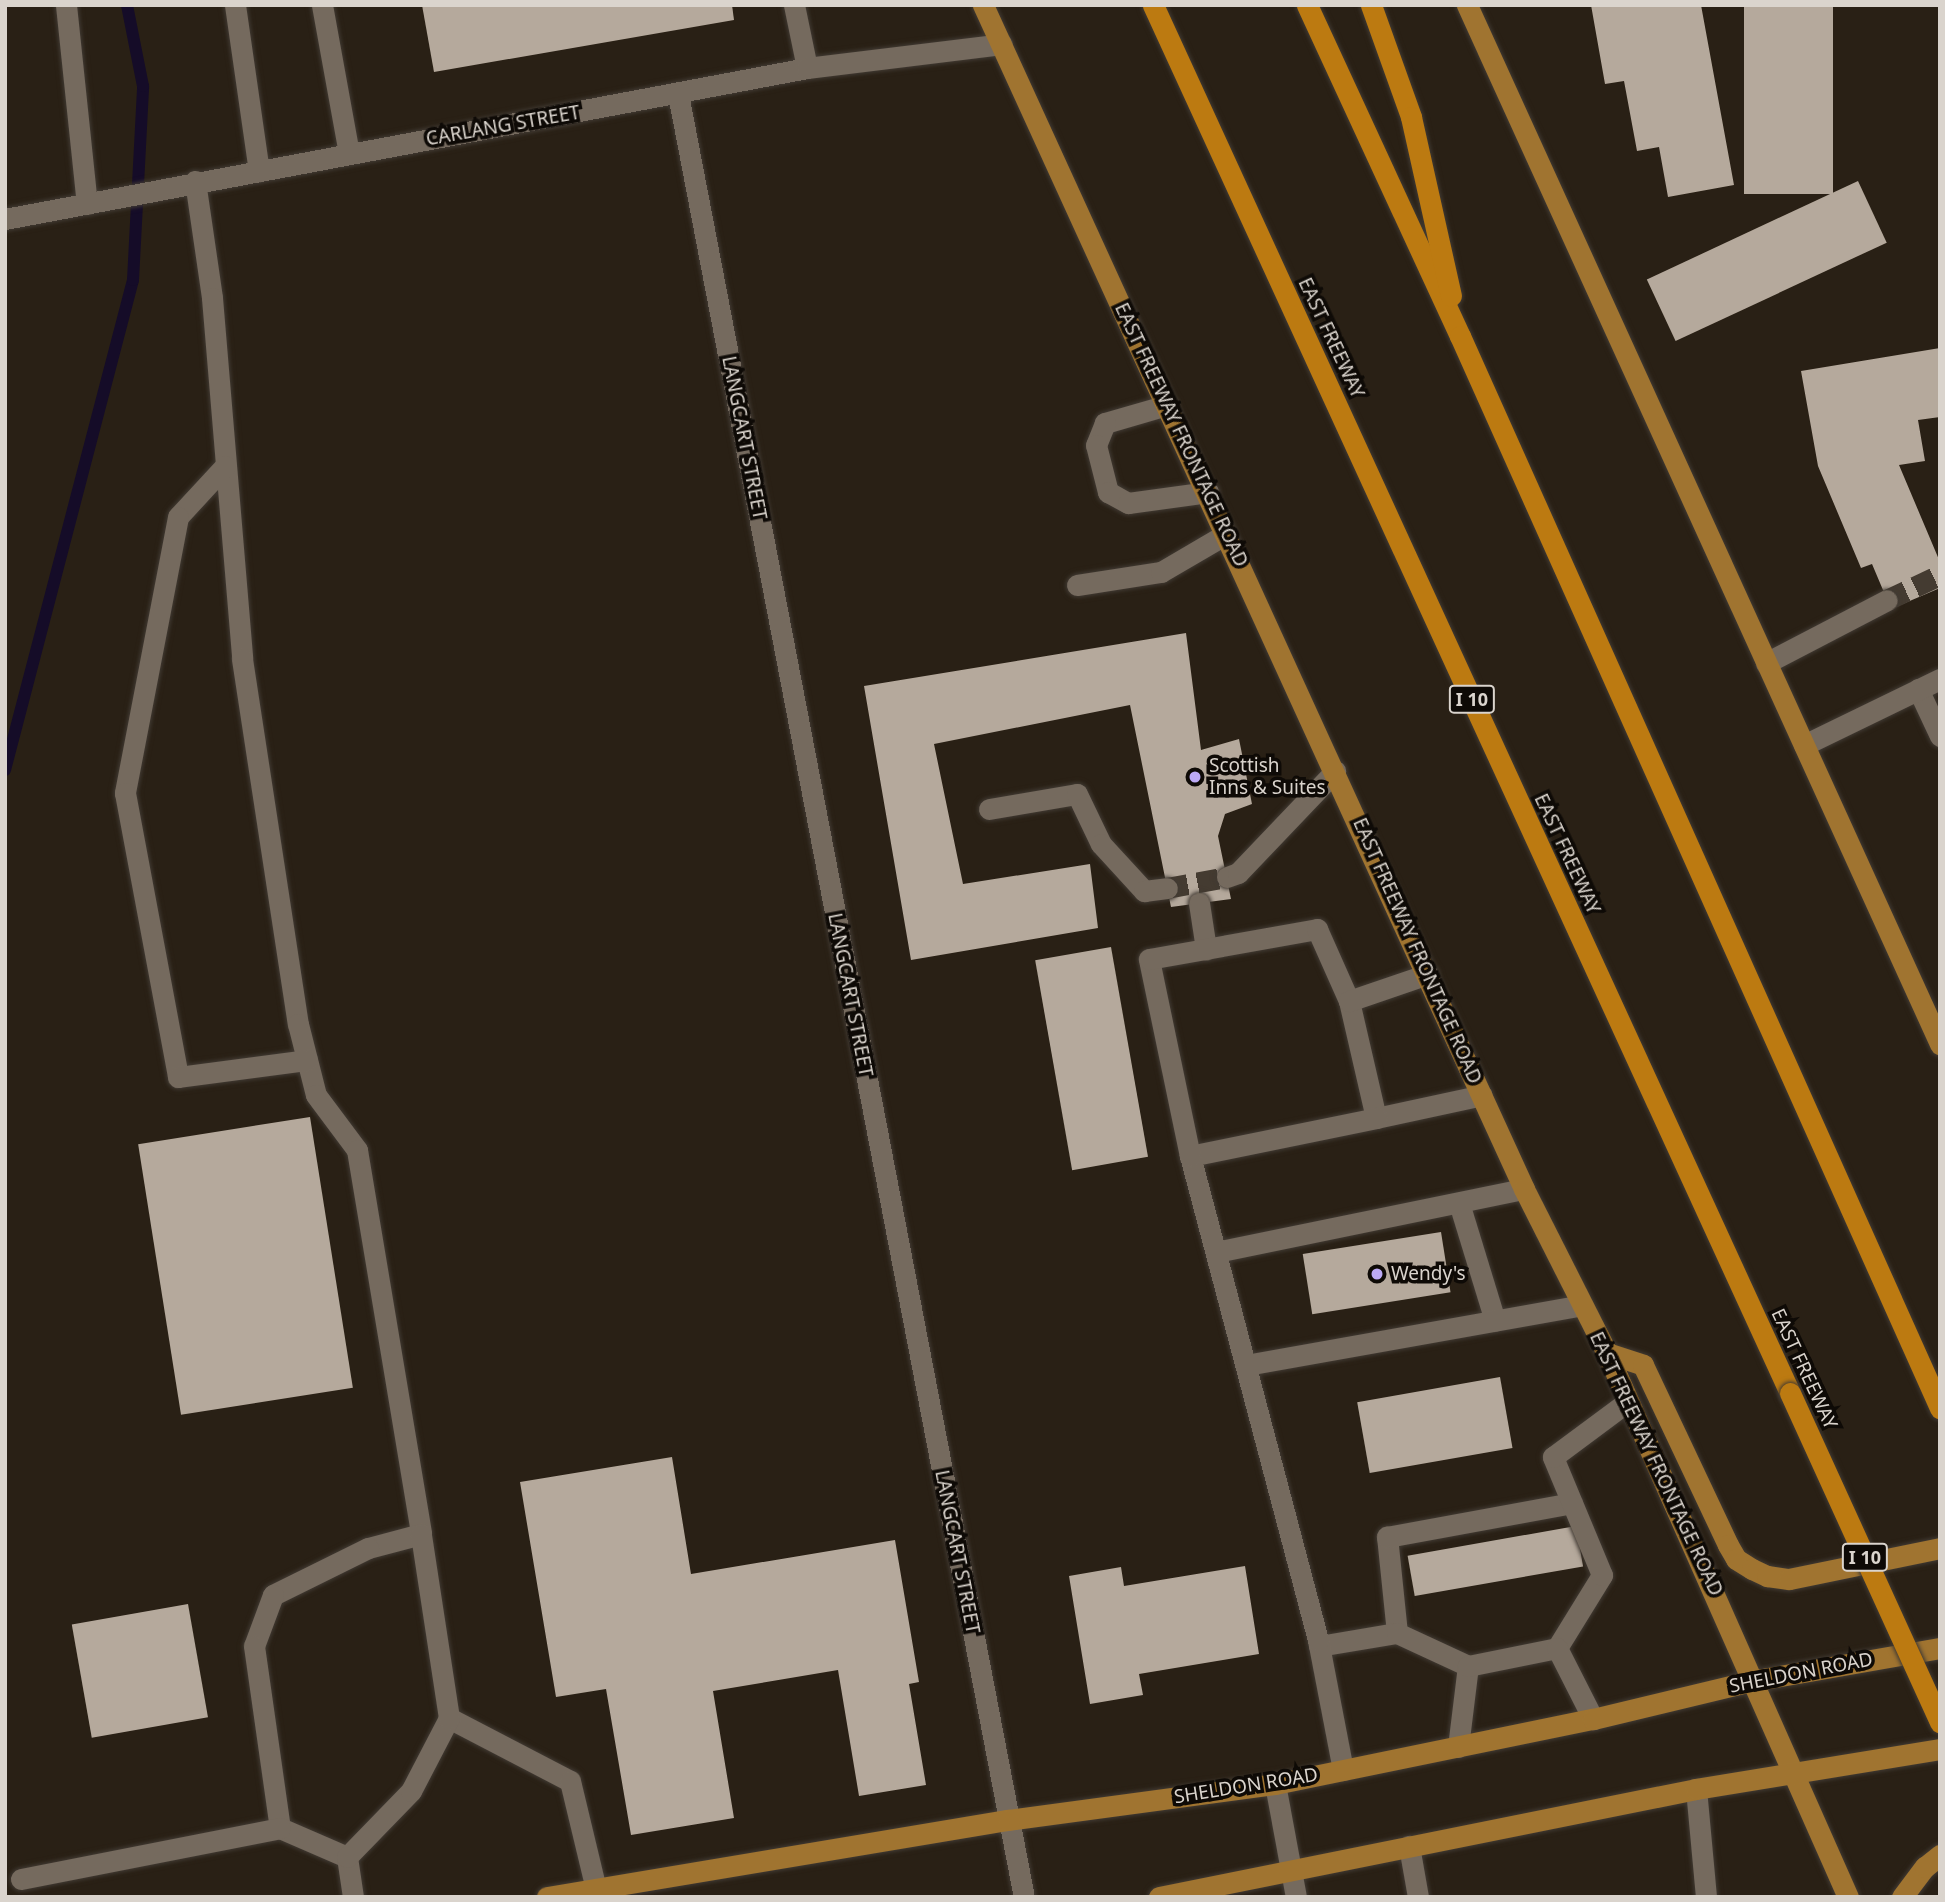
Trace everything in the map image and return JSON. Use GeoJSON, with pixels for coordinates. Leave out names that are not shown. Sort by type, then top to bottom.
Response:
{"type":"FeatureCollection","features":[{"type":"Feature","properties":{"kind":"highway","name":"EAST FREEWAY"},"geometry":{"type":"LineString","coordinates":[[1153,5],[1940,1721]]}},
{"type":"Feature","properties":{"kind":"highway"},"geometry":{"type":"LineString","coordinates":[[1307,5],[1460,336],[1940,1408]]}},
{"type":"Feature","properties":{"kind":"highway"},"geometry":{"type":"LineString","coordinates":[[1371,5],[1411,117],[1460,336]]}},
{"type":"Feature","properties":{"kind":"main road","name":"EAST FREEWAY FRONTAGE ROAD"},"geometry":{"type":"LineString","coordinates":[[984,5],[1524,1189],[1607,1353],[1848,1897]]}},
{"type":"Feature","properties":{"kind":"main road"},"geometry":{"type":"LineString","coordinates":[[1467,5],[1766,663],[1935,1023],[1940,1044]]}},
{"type":"Feature","properties":{"kind":"main road"},"geometry":{"type":"LineString","coordinates":[[1607,1353],[1643,1365],[1728,1545],[1736,1559],[1752,1569],[1767,1576],[1789,1579],[1940,1548]]}},
{"type":"Feature","properties":{"kind":"main road","name":"SHELDON ROAD"},"geometry":{"type":"LineString","coordinates":[[547,1897],[1008,1821],[1275,1784],[1593,1719],[1751,1681],[1940,1648]]}},
{"type":"Feature","properties":{"kind":"main road"},"geometry":{"type":"LineString","coordinates":[[1160,1897],[1696,1789],[1940,1749]]}},
{"type":"Feature","properties":{"kind":"main road"},"geometry":{"type":"LineString","coordinates":[[1902,1897],[1925,1867],[1940,1856]]}},
{"type":"Feature","properties":{"kind":"street"},"geometry":{"type":"LineString","coordinates":[[66,5],[87,204]]}},
{"type":"Feature","properties":{"kind":"street"},"geometry":{"type":"LineString","coordinates":[[235,5],[259,171]]}},
{"type":"Feature","properties":{"kind":"street"},"geometry":{"type":"LineString","coordinates":[[322,5],[349,154]]}},
{"type":"Feature","properties":{"kind":"street"},"geometry":{"type":"LineString","coordinates":[[794,5],[807,68]]}},
{"type":"Feature","properties":{"kind":"street","name":"CARLANG STREET"},"geometry":{"type":"LineString","coordinates":[[5,219],[195,181],[678,94],[807,68],[1002,44]]}},
{"type":"Feature","properties":{"kind":"street","name":"LANGCART STREET"},"geometry":{"type":"LineString","coordinates":[[678,94],[1024,1897]]}},
{"type":"Feature","properties":{"kind":"street"},"geometry":{"type":"LineString","coordinates":[[195,181],[212,298],[242,659],[298,1024],[316,1095],[357,1150],[449,1718],[411,1791],[347,1857]]}},
{"type":"Feature","properties":{"kind":"street"},"geometry":{"type":"LineString","coordinates":[[1167,405],[1105,423],[1096,444],[1108,492],[1128,503],[1208,492]]}},
{"type":"Feature","properties":{"kind":"street"},"geometry":{"type":"LineString","coordinates":[[225,467],[178,517],[125,793],[178,1077],[307,1060]]}},
{"type":"Feature","properties":{"kind":"street"},"geometry":{"type":"LineString","coordinates":[[1077,585],[1161,572],[1226,534]]}},
{"type":"Feature","properties":{"kind":"street"},"geometry":{"type":"LineString","coordinates":[[1766,663],[1887,600]]}},
{"type":"Feature","properties":{"kind":"street"},"geometry":{"type":"LineString","coordinates":[[1804,745],[1940,679]]}},
{"type":"Feature","properties":{"kind":"street"},"geometry":{"type":"LineString","coordinates":[[1918,689],[1940,736]]}},
{"type":"Feature","properties":{"kind":"street"},"geometry":{"type":"LineString","coordinates":[[1227,877],[1238,873],[1335,771]]}},
{"type":"Feature","properties":{"kind":"street"},"geometry":{"type":"LineString","coordinates":[[989,809],[1077,794],[1101,844],[1144,891],[1167,888]]}},
{"type":"Feature","properties":{"kind":"street"},"geometry":{"type":"LineString","coordinates":[[1199,903],[1206,949]]}},
{"type":"Feature","properties":{"kind":"street"},"geometry":{"type":"LineString","coordinates":[[1343,1770],[1319,1646],[1190,1156],[1149,958],[1317,929],[1349,1001],[1376,1118]]}},
{"type":"Feature","properties":{"kind":"street"},"geometry":{"type":"LineString","coordinates":[[1349,1001],[1428,974]]}},
{"type":"Feature","properties":{"kind":"street"},"geometry":{"type":"LineString","coordinates":[[1190,1156],[1482,1095]]}},
{"type":"Feature","properties":{"kind":"street"},"geometry":{"type":"LineString","coordinates":[[1216,1252],[1524,1189]]}},
{"type":"Feature","properties":{"kind":"street"},"geometry":{"type":"LineString","coordinates":[[1460,1202],[1502,1320]]}},
{"type":"Feature","properties":{"kind":"street"},"geometry":{"type":"LineString","coordinates":[[1246,1365],[1581,1305]]}},
{"type":"Feature","properties":{"kind":"street"},"geometry":{"type":"LineString","coordinates":[[1319,1646],[1397,1633],[1468,1666],[1557,1648],[1602,1575],[1553,1457],[1627,1402]]}},
{"type":"Feature","properties":{"kind":"street"},"geometry":{"type":"LineString","coordinates":[[1397,1633],[1387,1537],[1572,1503]]}},
{"type":"Feature","properties":{"kind":"street"},"geometry":{"type":"LineString","coordinates":[[280,1828],[254,1646],[273,1595],[368,1548],[421,1534]]}},
{"type":"Feature","properties":{"kind":"street"},"geometry":{"type":"LineString","coordinates":[[1557,1648],[1593,1719]]}},
{"type":"Feature","properties":{"kind":"street"},"geometry":{"type":"LineString","coordinates":[[1458,1747],[1468,1666]]}},
{"type":"Feature","properties":{"kind":"street"},"geometry":{"type":"LineString","coordinates":[[449,1718],[570,1781],[596,1888]]}},
{"type":"Feature","properties":{"kind":"street"},"geometry":{"type":"LineString","coordinates":[[1275,1784],[1296,1897]]}},
{"type":"Feature","properties":{"kind":"street"},"geometry":{"type":"LineString","coordinates":[[1696,1789],[1706,1897]]}},
{"type":"Feature","properties":{"kind":"street"},"geometry":{"type":"LineString","coordinates":[[21,1880],[280,1828],[347,1857]]}},
{"type":"Feature","properties":{"kind":"street"},"geometry":{"type":"LineString","coordinates":[[1409,1846],[1418,1897]]}},
{"type":"Feature","properties":{"kind":"street"},"geometry":{"type":"LineString","coordinates":[[347,1857],[352,1897]]}},
{"type":"Feature","properties":{"kind":"building"},"geometry":{"type":"Polygon","coordinates":[[[422,5],[732,5],[734,20],[434,72],[422,5]]]}},
{"type":"Feature","properties":{"kind":"building"},"geometry":{"type":"Polygon","coordinates":[[[1591,5],[1701,5],[1734,185],[1668,197],[1659,147],[1637,151],[1624,81],[1605,84],[1591,5]]]}},
{"type":"Feature","properties":{"kind":"building"},"geometry":{"type":"Polygon","coordinates":[[[1744,5],[1833,5],[1833,194],[1744,194],[1744,5]]]}},
{"type":"Feature","properties":{"kind":"building"},"geometry":{"type":"Polygon","coordinates":[[[1858,181],[1887,243],[1676,341],[1647,279],[1858,181]]]}},
{"type":"Feature","properties":{"kind":"building"},"geometry":{"type":"Polygon","coordinates":[[[1940,348],[1940,417],[1918,420],[1925,461],[1899,465],[1940,562],[1940,588],[1891,609],[1872,564],[1861,568],[1818,466],[1801,371],[1940,348]]]}},
{"type":"Feature","properties":{"kind":"building","name":"Scottish Inns & Suites"},"geometry":{"type":"Polygon","coordinates":[[[1186,633],[1201,750],[1239,739],[1252,804],[1225,814],[1218,836],[1231,899],[1171,907],[1130,705],[934,744],[963,884],[1090,864],[1098,928],[911,960],[864,686],[1186,633]]]}},
{"type":"Feature","properties":{"kind":"building"},"geometry":{"type":"Polygon","coordinates":[[[1111,947],[1148,1157],[1072,1170],[1035,960],[1111,947]]]}},
{"type":"Feature","properties":{"kind":"building"},"geometry":{"type":"Polygon","coordinates":[[[310,1117],[353,1388],[181,1415],[138,1144],[310,1117]]]}},
{"type":"Feature","properties":{"kind":"building","name":"Wendy's"},"geometry":{"type":"Polygon","coordinates":[[[1441,1232],[1451,1292],[1312,1314],[1303,1254],[1441,1232]]]}},
{"type":"Feature","properties":{"kind":"building"},"geometry":{"type":"Polygon","coordinates":[[[1500,1377],[1513,1448],[1370,1473],[1357,1402],[1500,1377]]]}},
{"type":"Feature","properties":{"kind":"building"},"geometry":{"type":"Polygon","coordinates":[[[672,1457],[691,1574],[895,1540],[919,1682],[909,1684],[926,1785],[859,1796],[838,1670],[713,1691],[734,1818],[631,1835],[606,1689],[556,1697],[520,1482],[672,1457]]]}},
{"type":"Feature","properties":{"kind":"building"},"geometry":{"type":"Polygon","coordinates":[[[1576,1526],[1583,1566],[1415,1596],[1408,1556],[1576,1526]]]}},
{"type":"Feature","properties":{"kind":"building"},"geometry":{"type":"Polygon","coordinates":[[[1245,1566],[1259,1654],[1139,1674],[1143,1695],[1090,1704],[1069,1576],[1121,1567],[1124,1586],[1245,1566]]]}},
{"type":"Feature","properties":{"kind":"building"},"geometry":{"type":"Polygon","coordinates":[[[188,1604],[208,1717],[92,1738],[72,1624],[188,1604]]]}},
{"type":"Feature","properties":{"kind":"waterway"},"geometry":{"type":"LineString","coordinates":[[5,770],[133,280],[143,86],[127,5]]}},
{"type":"Feature","properties":{"kind":"tunnel"},"geometry":{"type":"LineString","coordinates":[[1887,600],[1940,575]]}},
{"type":"Feature","properties":{"kind":"tunnel"},"geometry":{"type":"LineString","coordinates":[[1167,888],[1227,877]]}},
{"type":"Feature","properties":{"kind":"place","name":"Scottish Inns & Suites"},"geometry":{"type":"Point","coordinates":[1195,777]}},
{"type":"Feature","properties":{"kind":"place","name":"Wendy's"},"geometry":{"type":"Point","coordinates":[1377,1274]}}]}
